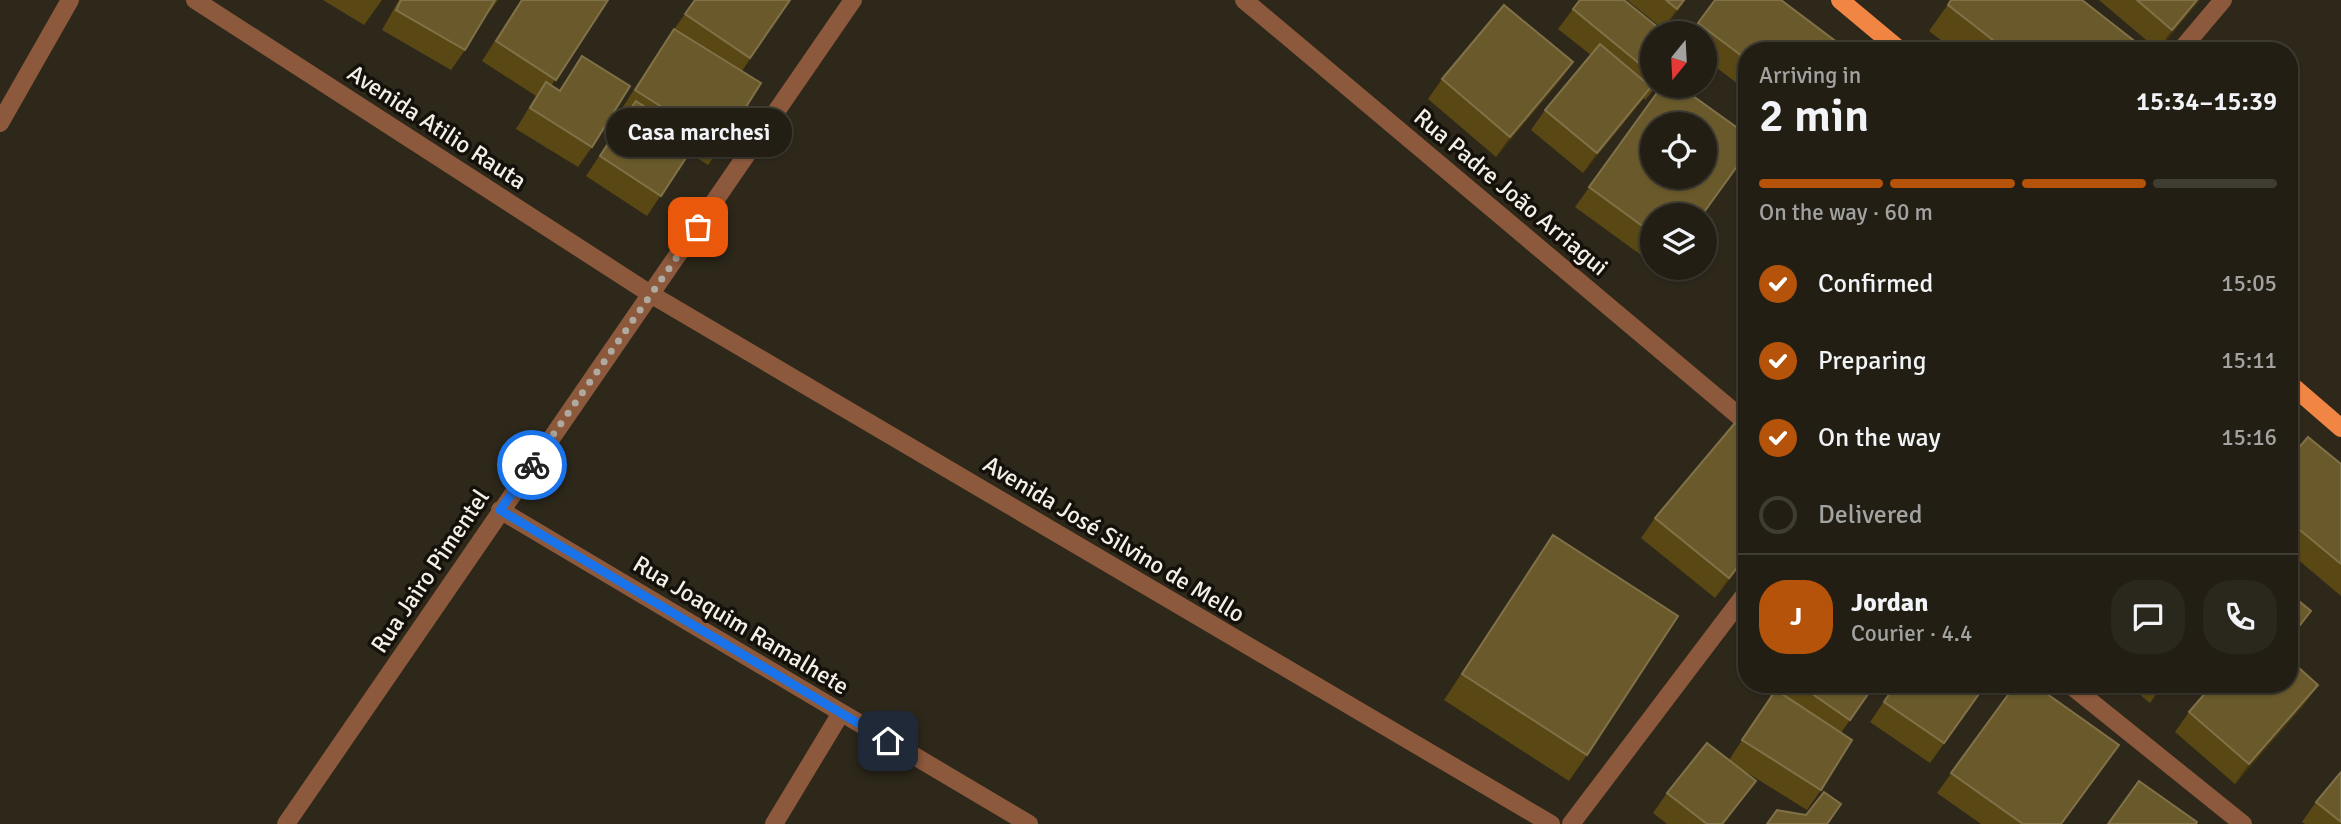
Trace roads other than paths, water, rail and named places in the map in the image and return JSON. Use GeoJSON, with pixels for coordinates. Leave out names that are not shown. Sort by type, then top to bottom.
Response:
{"type":"FeatureCollection","features":[{"type":"Feature","properties":{"kind":"main road"},"geometry":{"type":"LineString","coordinates":[[1840,0],[1890,42]]}},
{"type":"Feature","properties":{"kind":"main road"},"geometry":{"type":"LineString","coordinates":[[2298,391],[2341,428]]}},
{"type":"Feature","properties":{"kind":"street"},"geometry":{"type":"LineString","coordinates":[[0,122],[70,0]]}},
{"type":"Feature","properties":{"kind":"street","name":"Avenida Atilio Rauta"},"geometry":{"type":"LineString","coordinates":[[195,0],[652,295]]}},
{"type":"Feature","properties":{"kind":"street","name":"Rua Jairo Pimentel"},"geometry":{"type":"LineString","coordinates":[[286,824],[853,0]]}},
{"type":"Feature","properties":{"kind":"street","name":"Rua Padre João Arriagui"},"geometry":{"type":"LineString","coordinates":[[1244,0],[1738,415]]}},
{"type":"Feature","properties":{"kind":"street"},"geometry":{"type":"LineString","coordinates":[[2188,42],[2223,0]]}},
{"type":"Feature","properties":{"kind":"street","name":"Avenida José Silvino de Mello"},"geometry":{"type":"LineString","coordinates":[[652,295],[1551,824]]}},
{"type":"Feature","properties":{"kind":"street","name":"Rua Joaquim Ramalhete"},"geometry":{"type":"LineString","coordinates":[[500,510],[1029,824]]}},
{"type":"Feature","properties":{"kind":"street"},"geometry":{"type":"LineString","coordinates":[[1571,824],[1738,604]]}},
{"type":"Feature","properties":{"kind":"street"},"geometry":{"type":"LineString","coordinates":[[2080,693],[2244,824]]}},
{"type":"Feature","properties":{"kind":"street"},"geometry":{"type":"LineString","coordinates":[[774,824],[841,713]]}},
{"type":"Feature","properties":{"kind":"place","name":"Casa marchesi"},"geometry":{"type":"Point","coordinates":[698,227]}}]}
